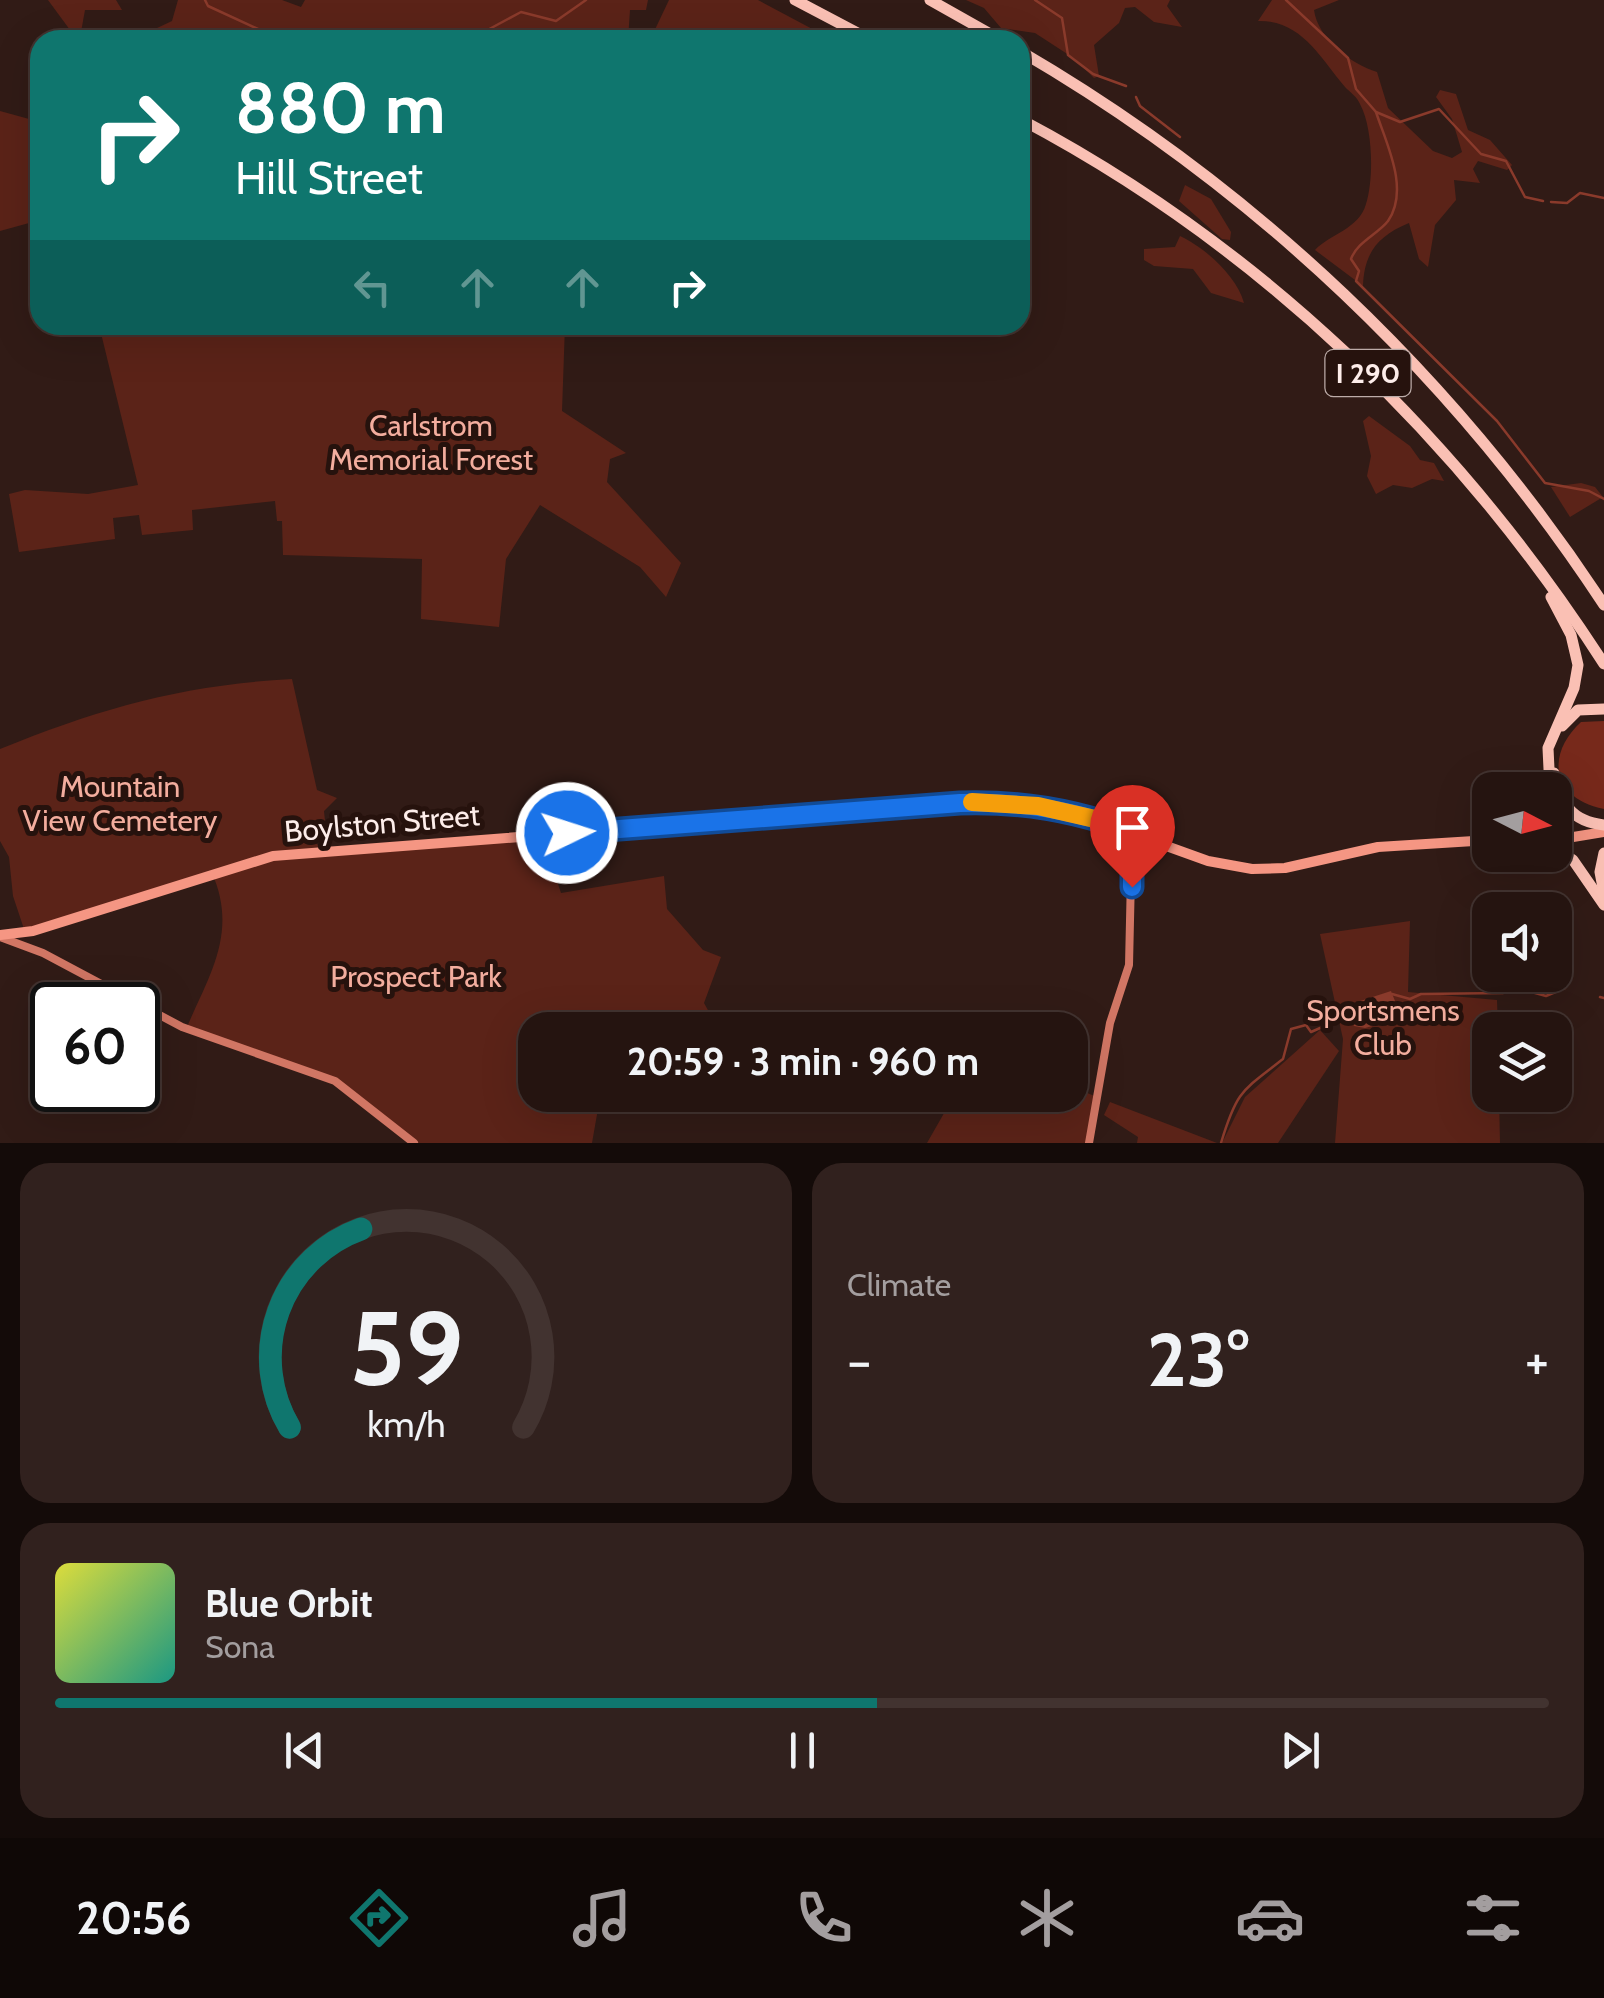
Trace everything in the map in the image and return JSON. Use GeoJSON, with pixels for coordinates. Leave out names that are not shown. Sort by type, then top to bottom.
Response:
{"type":"FeatureCollection","features":[{"type":"Feature","properties":{"kind":"highway"},"geometry":{"type":"LineString","coordinates":[[795,0],[851,30]]}},
{"type":"Feature","properties":{"kind":"highway"},"geometry":{"type":"LineString","coordinates":[[930,0],[983,30]]}},
{"type":"Feature","properties":{"kind":"highway","name":"I 290"},"geometry":{"type":"LineString","coordinates":[[1030,57],[1122,115],[1246,206],[1375,323],[1474,431],[1568,551],[1604,605]]}},
{"type":"Feature","properties":{"kind":"highway","name":"I 290"},"geometry":{"type":"LineString","coordinates":[[1030,124],[1201,233],[1314,324],[1432,439],[1528,554],[1604,664]]}},
{"type":"Feature","properties":{"kind":"highway"},"geometry":{"type":"LineString","coordinates":[[1568,551],[1604,597]]}},
{"type":"Feature","properties":{"kind":"highway"},"geometry":{"type":"LineString","coordinates":[[1528,554],[1567,625],[1578,661],[1574,688],[1548,748],[1549,772]]}},
{"type":"Feature","properties":{"kind":"highway"},"geometry":{"type":"LineString","coordinates":[[1604,708],[1583,708],[1568,718],[1556,739],[1553,759],[1566,808],[1581,820],[1604,828]]}},
{"type":"Feature","properties":{"kind":"highway"},"geometry":{"type":"LineString","coordinates":[[1604,853],[1600,876],[1604,893]]}},
{"type":"Feature","properties":{"kind":"highway"},"geometry":{"type":"LineString","coordinates":[[1572,859],[1604,905]]}},
{"type":"Feature","properties":{"kind":"main road","name":"Boylston Street"},"geometry":{"type":"LineString","coordinates":[[0,936],[36,930],[256,860],[328,851],[972,802],[1061,810],[1214,862],[1252,869],[1284,868],[1375,848],[1472,843]]}},
{"type":"Feature","properties":{"kind":"main road"},"geometry":{"type":"LineString","coordinates":[[1572,833],[1604,828]]}},
{"type":"Feature","properties":{"kind":"street"},"geometry":{"type":"LineString","coordinates":[[1089,1143],[1110,1023],[1129,962],[1132,832]]}},
{"type":"Feature","properties":{"kind":"street"},"geometry":{"type":"LineString","coordinates":[[36,930],[39,951]]}},
{"type":"Feature","properties":{"kind":"street"},"geometry":{"type":"LineString","coordinates":[[0,936],[39,951],[182,1027],[335,1081],[414,1143]]}},
{"type":"Feature","properties":{"kind":"green space"},"geometry":{"type":"Polygon","coordinates":[[[48,0],[116,0],[122,10],[85,10],[81,30],[70,30],[48,0]]]}},
{"type":"Feature","properties":{"kind":"green space"},"geometry":{"type":"Polygon","coordinates":[[[178,0],[282,0],[301,7],[305,0],[648,0],[646,10],[630,10],[629,30],[155,30],[172,21],[178,0]]]}},
{"type":"Feature","properties":{"kind":"green space"},"geometry":{"type":"Polygon","coordinates":[[[669,0],[758,0],[814,30],[655,30],[669,0]]]}},
{"type":"Feature","properties":{"kind":"green space"},"geometry":{"type":"Polygon","coordinates":[[[966,0],[1170,0],[1167,6],[1182,27],[1154,22],[1135,7],[1125,8],[1119,23],[1094,45],[1099,76],[1094,78],[1075,59],[1030,30],[1001,28],[984,8],[966,0]]]}},
{"type":"Feature","properties":{"kind":"green space"},"geometry":{"type":"Polygon","coordinates":[[[1272,0],[1339,0],[1314,10],[1322,31],[1347,57],[1377,72],[1388,108],[1433,151],[1452,158],[1462,152],[1452,119],[1436,97],[1440,90],[1456,94],[1468,130],[1490,140],[1512,165],[1507,170],[1478,161],[1473,169],[1480,183],[1454,180],[1456,200],[1435,225],[1428,267],[1419,259],[1409,223],[1374,247],[1366,264],[1363,286],[1315,250],[1351,225],[1366,204],[1371,154],[1368,126],[1357,99],[1308,42],[1286,27],[1258,21],[1272,0]]]}},
{"type":"Feature","properties":{"kind":"green space"},"geometry":{"type":"Polygon","coordinates":[[[0,111],[30,119],[30,223],[0,231],[0,111]]]}},
{"type":"Feature","properties":{"kind":"green space"},"geometry":{"type":"Polygon","coordinates":[[[1185,185],[1211,199],[1231,232],[1230,240],[1222,239],[1179,201],[1185,185]]]}},
{"type":"Feature","properties":{"kind":"green space"},"geometry":{"type":"Polygon","coordinates":[[[1180,236],[1218,264],[1244,303],[1211,293],[1193,269],[1154,266],[1144,260],[1144,249],[1175,247],[1180,236]]]}},
{"type":"Feature","properties":{"kind":"green space","name":"Carlstrom Memorial Forest"},"geometry":{"type":"Polygon","coordinates":[[[101,335],[565,335],[562,411],[626,453],[610,459],[607,482],[681,563],[666,597],[640,567],[540,505],[506,559],[499,627],[421,619],[422,559],[283,555],[282,521],[277,521],[275,501],[192,510],[193,530],[142,535],[139,515],[113,518],[115,539],[19,552],[9,494],[25,490],[88,494],[138,485],[101,335]]]}},
{"type":"Feature","properties":{"kind":"green space"},"geometry":{"type":"Polygon","coordinates":[[[1369,416],[1410,446],[1420,460],[1434,463],[1444,481],[1432,479],[1412,488],[1393,485],[1376,494],[1367,476],[1371,456],[1363,421],[1369,416]]]}},
{"type":"Feature","properties":{"kind":"green space"},"geometry":{"type":"Polygon","coordinates":[[[1581,483],[1595,487],[1603,497],[1570,517],[1551,487],[1581,483]]]}},
{"type":"Feature","properties":{"kind":"green space","name":"Prospect Park"},"geometry":{"type":"Polygon","coordinates":[[[292,679],[317,790],[337,798],[324,811],[326,831],[302,835],[328,851],[542,835],[561,893],[664,876],[667,909],[703,950],[721,957],[704,1003],[709,1012],[518,1012],[518,1112],[597,1112],[592,1143],[414,1143],[345,1087],[186,1029],[212,971],[222,934],[219,894],[212,873],[25,932],[13,896],[9,857],[0,841],[0,749],[108,710],[178,693],[292,679]]]}},
{"type":"Feature","properties":{"kind":"green space","name":"Sportsmens Club"},"geometry":{"type":"Polygon","coordinates":[[[1410,921],[1408,992],[1497,1000],[1497,1012],[1472,1012],[1472,1112],[1499,1112],[1500,1143],[1335,1143],[1343,1039],[1320,934],[1410,921]]]}},
{"type":"Feature","properties":{"kind":"green space"},"geometry":{"type":"Polygon","coordinates":[[[1320,1030],[1339,1051],[1278,1143],[1222,1143],[1245,1097],[1320,1030]]]}},
{"type":"Feature","properties":{"kind":"green space"},"geometry":{"type":"Polygon","coordinates":[[[1088,1093],[1097,1097],[1089,1143],[927,1143],[945,1112],[1088,1112],[1088,1093]]]}},
{"type":"Feature","properties":{"kind":"green space"},"geometry":{"type":"Polygon","coordinates":[[[1110,1102],[1217,1143],[1137,1143],[1138,1137],[1104,1115],[1110,1102]]]}},
{"type":"Feature","properties":{"kind":"shaded area"},"geometry":{"type":"Polygon","coordinates":[[[1604,721],[1604,809],[1573,796],[1572,772],[1560,772],[1562,748],[1581,722],[1604,721]]]}},
{"type":"Feature","properties":{"kind":"shaded area"},"geometry":{"type":"Polygon","coordinates":[[[1391,991],[1395,1001],[1387,1022],[1365,1028],[1354,1026],[1348,1005],[1391,991]]]}},
{"type":"Feature","properties":{"kind":"waterway"},"geometry":{"type":"LineString","coordinates":[[205,0],[208,6],[260,30]]}},
{"type":"Feature","properties":{"kind":"waterway"},"geometry":{"type":"LineString","coordinates":[[488,30],[521,12],[556,21],[586,0]]}},
{"type":"Feature","properties":{"kind":"waterway"},"geometry":{"type":"LineString","coordinates":[[1035,0],[1062,18],[1068,55],[1093,74],[1126,86]]}},
{"type":"Feature","properties":{"kind":"waterway"},"geometry":{"type":"LineString","coordinates":[[1286,0],[1348,58],[1356,89],[1376,112],[1400,122],[1439,109],[1481,154],[1506,161],[1525,197],[1543,201]]}},
{"type":"Feature","properties":{"kind":"waterway"},"geometry":{"type":"LineString","coordinates":[[1136,97],[1140,106],[1180,137]]}},
{"type":"Feature","properties":{"kind":"waterway"},"geometry":{"type":"LineString","coordinates":[[1376,112],[1394,166],[1397,195],[1388,221],[1351,259],[1359,271],[1356,281],[1497,421],[1545,483],[1589,491],[1604,499]]}},
{"type":"Feature","properties":{"kind":"waterway"},"geometry":{"type":"LineString","coordinates":[[1551,202],[1567,203],[1580,193],[1604,198]]}},
{"type":"Feature","properties":{"kind":"waterway"},"geometry":{"type":"LineString","coordinates":[[1392,994],[1410,999],[1421,994],[1505,992]]}},
{"type":"Feature","properties":{"kind":"waterway"},"geometry":{"type":"LineString","coordinates":[[1531,992],[1546,996],[1556,992]]}},
{"type":"Feature","properties":{"kind":"waterway"},"geometry":{"type":"LineString","coordinates":[[1600,997],[1604,998]]}},
{"type":"Feature","properties":{"kind":"waterway"},"geometry":{"type":"LineString","coordinates":[[1221,1143],[1243,1093],[1283,1059],[1291,1029],[1306,1025],[1311,1032],[1343,1018]]}},
{"type":"Feature","properties":{"kind":"slow traffic"},"geometry":{"type":"LineString","coordinates":[[972,802],[1038,806],[1095,819]]}},
{"type":"Feature","properties":{"kind":"route"},"geometry":{"type":"LineString","coordinates":[[567,833],[960,803],[1038,806],[1080,814],[1132,832],[1132,887]]}},
{"type":"Feature","properties":{"kind":"park label","name":"Mountain View Cemetery"},"geometry":{"type":"Point","coordinates":[120,803]}}]}
